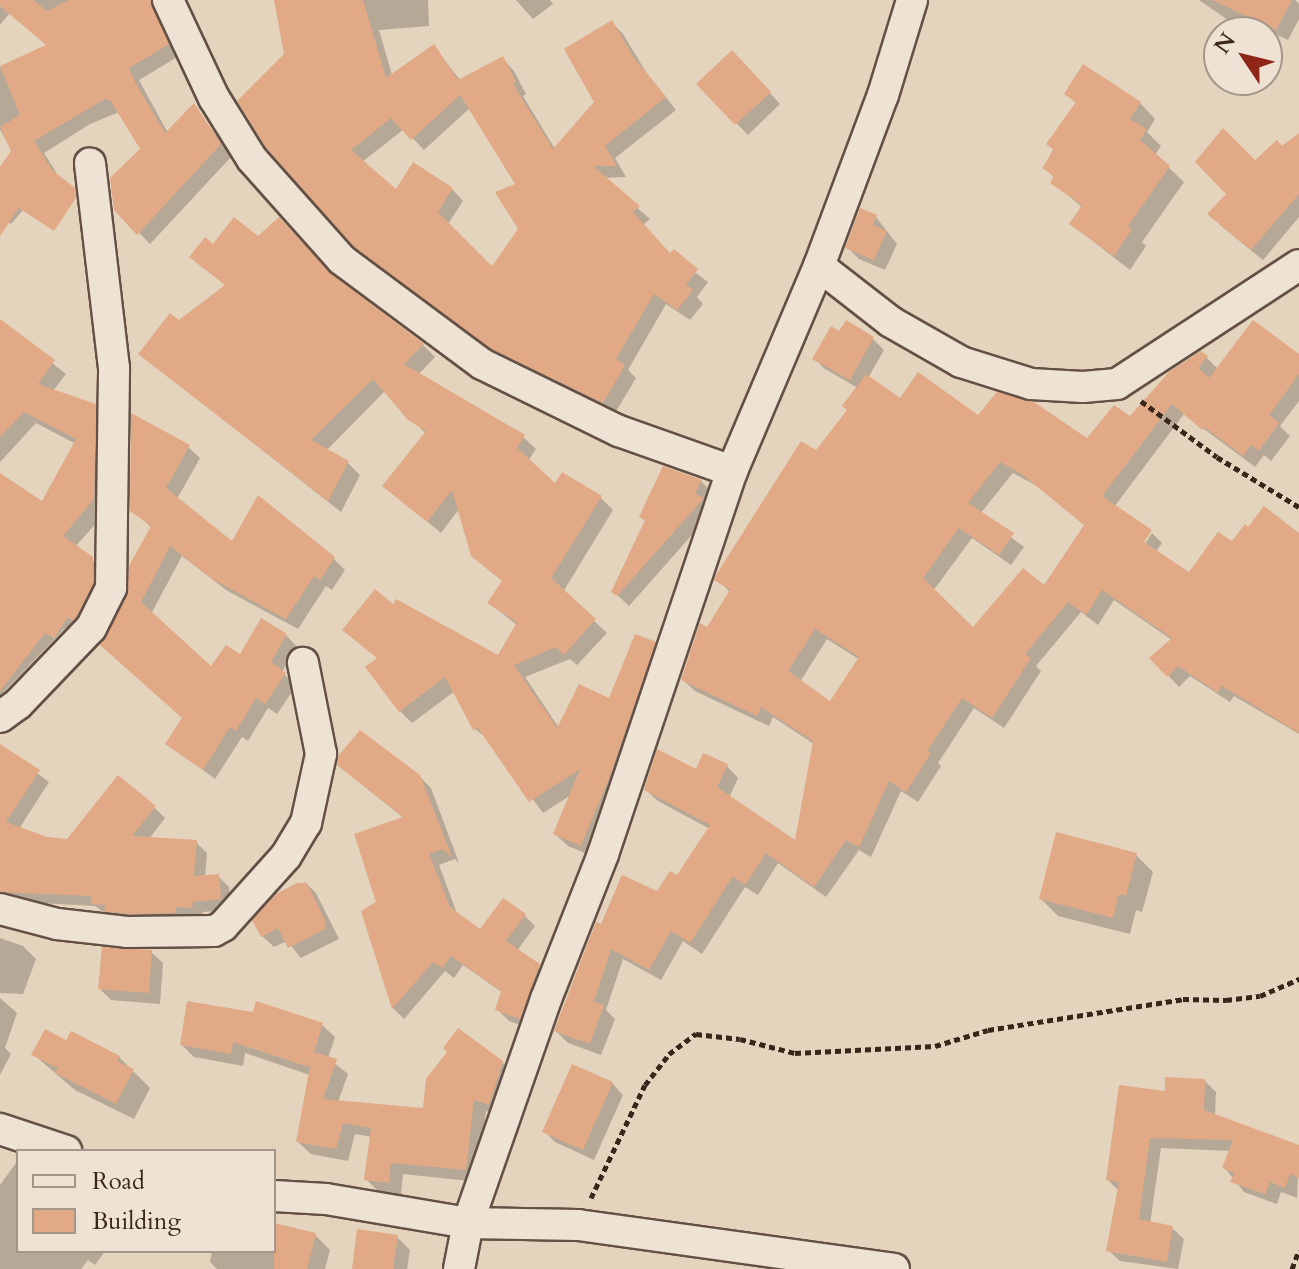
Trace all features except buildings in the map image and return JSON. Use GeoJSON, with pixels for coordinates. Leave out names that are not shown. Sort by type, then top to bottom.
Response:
{"type":"FeatureCollection","features":[{"type":"Feature","properties":{"kind":"street"},"geometry":{"type":"LineString","coordinates":[[168,0],[214,98],[252,159],[342,260],[482,364],[619,431],[732,471]]}},
{"type":"Feature","properties":{"kind":"street"},"geometry":{"type":"LineString","coordinates":[[459,1269],[468,1223],[546,999],[603,854],[732,471],[819,266],[883,95],[912,0]]}},
{"type":"Feature","properties":{"kind":"street"},"geometry":{"type":"LineString","coordinates":[[0,717],[18,704],[91,628],[111,588],[114,368],[90,163]]}},
{"type":"Feature","properties":{"kind":"street"},"geometry":{"type":"LineString","coordinates":[[819,266],[891,322],[961,362],[991,374],[1031,384],[1117,384],[1299,265]]}},
{"type":"Feature","properties":{"kind":"street"},"geometry":{"type":"LineString","coordinates":[[0,909],[57,924],[127,932],[214,931],[223,926],[286,856],[309,810],[321,754],[303,663]]}},
{"type":"Feature","properties":{"kind":"street"},"geometry":{"type":"LineString","coordinates":[[0,1129],[60,1149]]}},
{"type":"Feature","properties":{"kind":"street"},"geometry":{"type":"LineString","coordinates":[[276,1196],[326,1199],[468,1223],[578,1225],[894,1269]]}},
{"type":"Feature","properties":{"kind":"path"},"geometry":{"type":"LineString","coordinates":[[1117,384],[1217,457],[1299,507]]}},
{"type":"Feature","properties":{"kind":"path"},"geometry":{"type":"LineString","coordinates":[[578,1225],[645,1085],[669,1054],[696,1034],[740,1039],[795,1053],[935,1046],[988,1030],[1183,999],[1226,1000],[1260,996],[1299,979]]}},
{"type":"Feature","properties":{"kind":"path"},"geometry":{"type":"LineString","coordinates":[[1292,1269],[1299,1250]]}}]}
